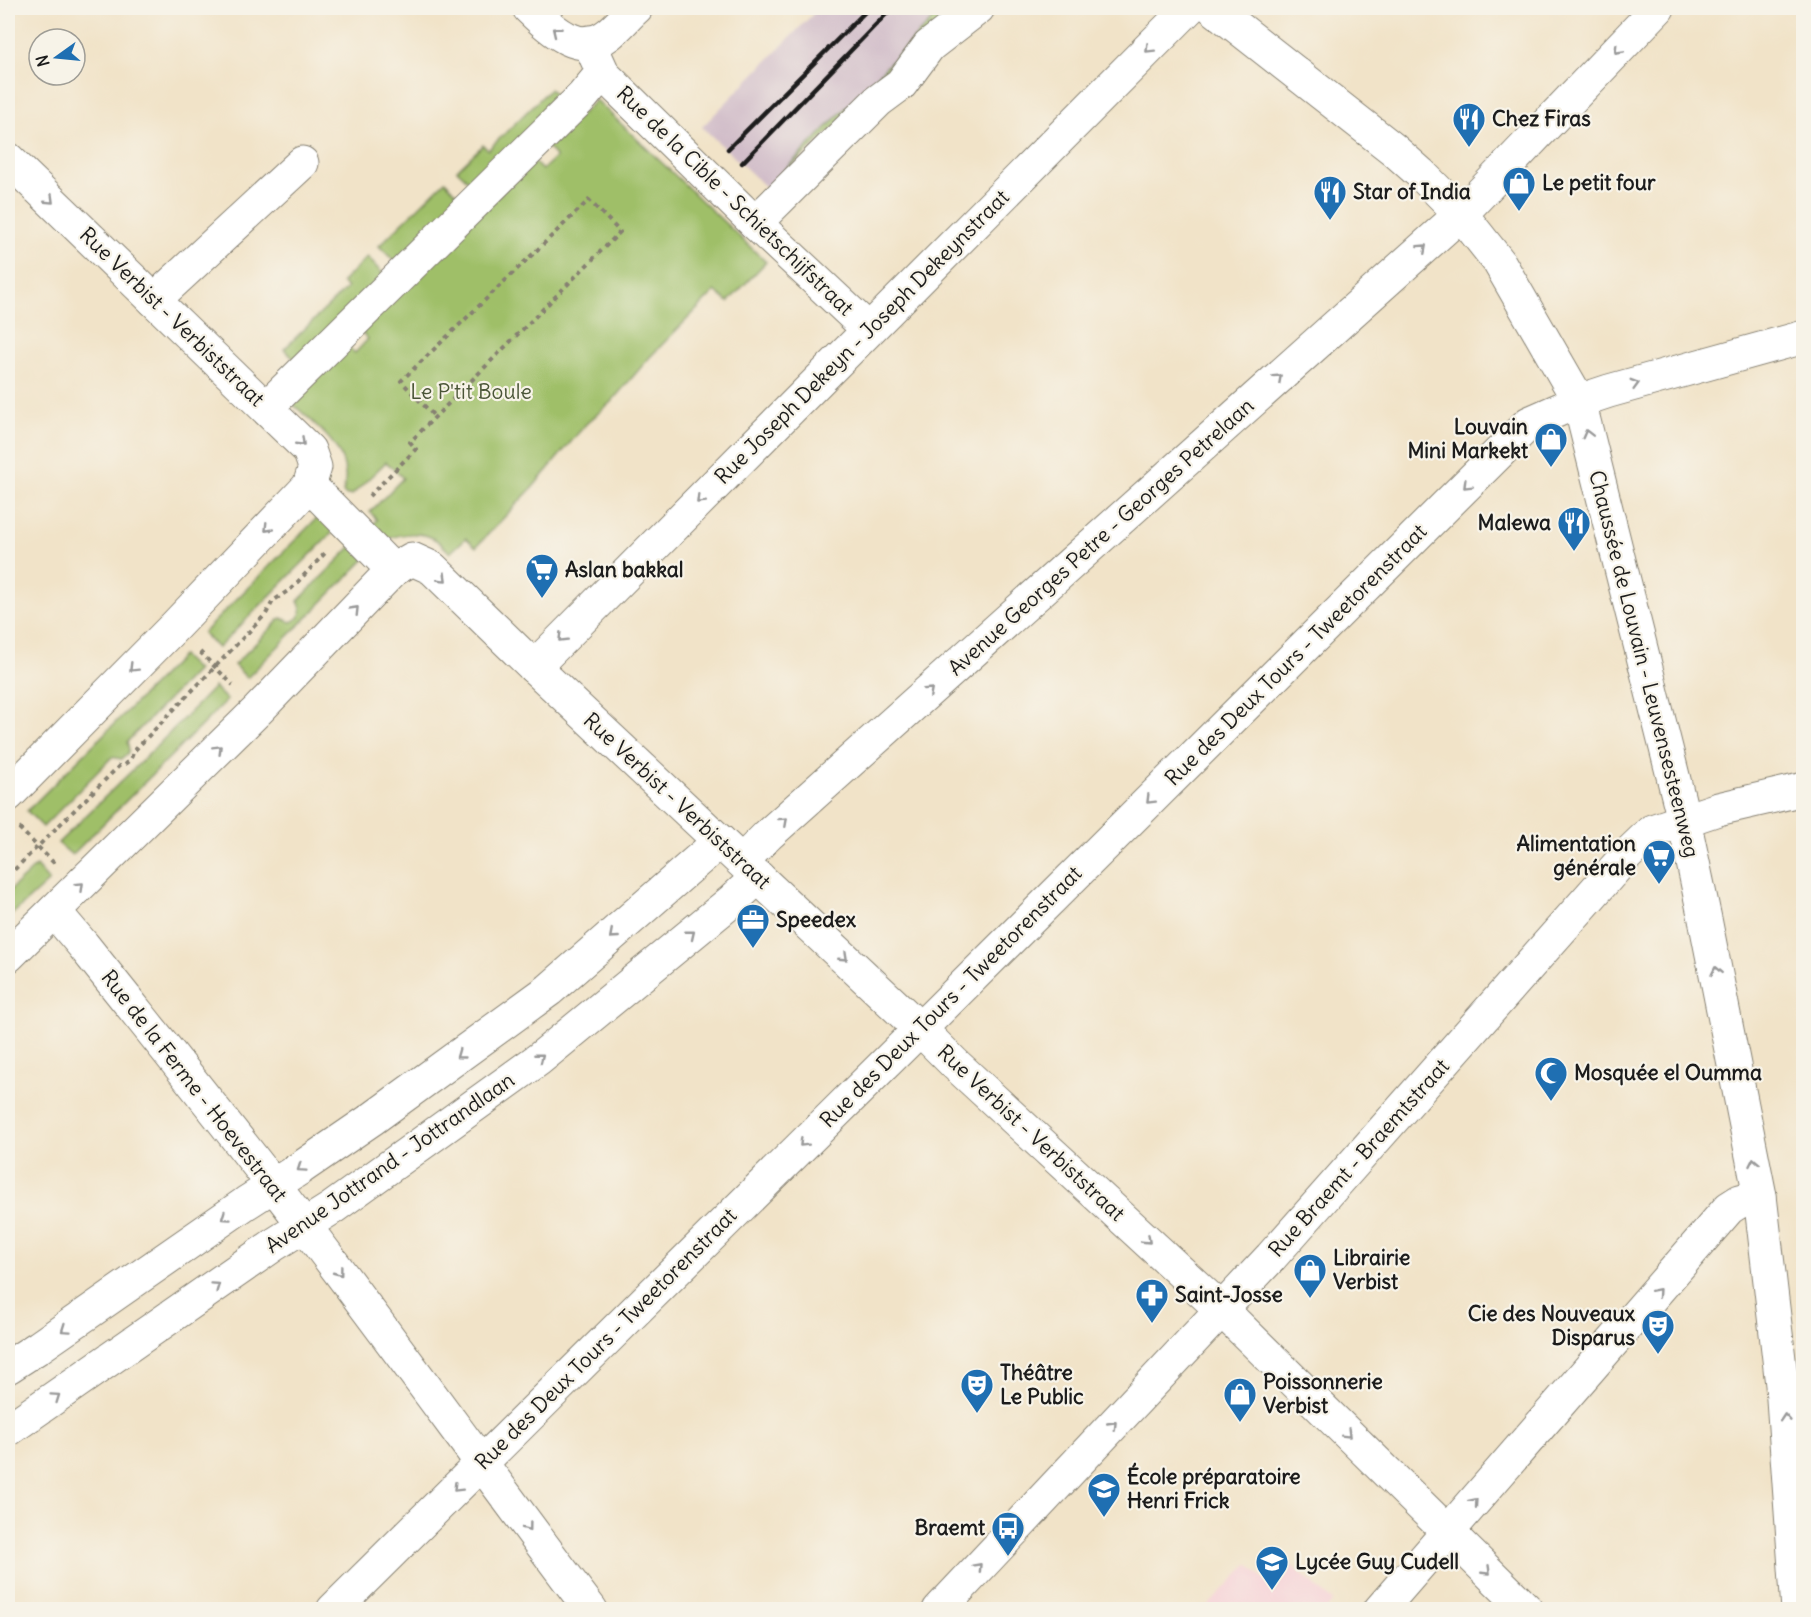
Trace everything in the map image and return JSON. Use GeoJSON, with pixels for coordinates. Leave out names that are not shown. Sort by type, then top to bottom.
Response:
{"type":"FeatureCollection","features":[{"type":"Feature","properties":{"kind":"street"},"geometry":{"type":"LineString","coordinates":[[529,8],[566,39],[583,43],[608,35],[636,8]]}},
{"type":"Feature","properties":{"kind":"street"},"geometry":{"type":"LineString","coordinates":[[755,223],[878,101],[901,84],[929,46],[978,8]]}},
{"type":"Feature","properties":{"kind":"street","name":"Rue Joseph Dekeyn - Joseph Dekeynstraat"},"geometry":{"type":"LineString","coordinates":[[534,667],[1190,8]]}},
{"type":"Feature","properties":{"kind":"street","name":"Chaussée de Louvain - Leuvensesteenweg"},"geometry":{"type":"LineString","coordinates":[[1213,8],[1393,149],[1420,172],[1461,214],[1499,262],[1579,401],[1684,819],[1760,1196],[1782,1385],[1798,1610]]}},
{"type":"Feature","properties":{"kind":"street","name":"Avenue Georges Petre - Georges Petrelaan"},"geometry":{"type":"LineString","coordinates":[[740,860],[1461,214],[1658,8]]}},
{"type":"Feature","properties":{"kind":"street"},"geometry":{"type":"LineString","coordinates":[[266,408],[574,104],[602,73],[589,42]]}},
{"type":"Feature","properties":{"kind":"street","name":"Rue de la Cible - Schietschijfstraat"},"geometry":{"type":"LineString","coordinates":[[602,73],[868,330]]}},
{"type":"Feature","properties":{"kind":"street","name":"Rue Verbist - Verbiststraat"},"geometry":{"type":"LineString","coordinates":[[8,159],[309,450],[315,467],[313,489]]}},
{"type":"Feature","properties":{"kind":"street"},"geometry":{"type":"LineString","coordinates":[[154,300],[302,162]]}},
{"type":"Feature","properties":{"kind":"street","name":"Rue des Deux Tours - Tweetorenstraat"},"geometry":{"type":"LineString","coordinates":[[333,1610],[1529,423],[1579,401],[1609,391],[1803,337]]}},
{"type":"Feature","properties":{"kind":"street"},"geometry":{"type":"LineString","coordinates":[[8,956],[258,710],[390,567],[313,489],[175,626],[10,808]]}},
{"type":"Feature","properties":{"kind":"street","name":"Rue Verbist - Verbiststraat"},"geometry":{"type":"LineString","coordinates":[[390,567],[412,559],[432,568],[954,1063],[1222,1310],[1527,1610]]}},
{"type":"Feature","properties":{"kind":"street","name":"Rue Braemt - Braemtstraat"},"geometry":{"type":"LineString","coordinates":[[939,1610],[1271,1257],[1627,855],[1652,831],[1718,809],[1803,789]]}},
{"type":"Feature","properties":{"kind":"street"},"geometry":{"type":"LineString","coordinates":[[8,1367],[372,1119],[549,990],[740,860]]}},
{"type":"Feature","properties":{"kind":"street","name":"Avenue Jottrand - Jottrandlaan"},"geometry":{"type":"LineString","coordinates":[[8,1431],[304,1225],[332,1208],[539,1059],[733,900],[740,860]]}},
{"type":"Feature","properties":{"kind":"street","name":"Rue de la Ferme - Hoevestraat"},"geometry":{"type":"LineString","coordinates":[[54,911],[274,1185],[591,1610]]}},
{"type":"Feature","properties":{"kind":"street"},"geometry":{"type":"LineString","coordinates":[[1380,1610],[1730,1208],[1740,1201],[1760,1196]]}},
{"type":"Feature","properties":{"kind":"path"},"geometry":{"type":"LineString","coordinates":[[8,876],[119,766],[128,761],[133,752],[266,614],[273,601],[292,588],[416,449],[410,442],[435,417],[620,232],[589,200],[400,381],[435,417]]}},
{"type":"Feature","properties":{"kind":"path"},"geometry":{"type":"LineString","coordinates":[[198,650],[232,684]]}},
{"type":"Feature","properties":{"kind":"path"},"geometry":{"type":"LineString","coordinates":[[10,808],[38,847],[48,856]]}},
{"type":"Feature","properties":{"kind":"shaded area"},"geometry":{"type":"Polygon","coordinates":[[[819,8],[944,8],[767,188],[702,127],[819,8]]]}},
{"type":"Feature","properties":{"kind":"shaded area","name":"Lycée Guy Cudell"},"geometry":{"type":"Polygon","coordinates":[[[1283,1558],[1333,1601],[1326,1609],[1205,1609],[1248,1564],[1265,1580],[1283,1558]]]}},
{"type":"Feature","properties":{"kind":"green space"},"geometry":{"type":"Polygon","coordinates":[[[944,8],[964,8],[767,188],[944,8]]]}},
{"type":"Feature","properties":{"kind":"green space"},"geometry":{"type":"Polygon","coordinates":[[[550,89],[561,101],[474,186],[457,170],[483,145],[488,150],[550,89]]]}},
{"type":"Feature","properties":{"kind":"green space","name":"Le P'tit Boule"},"geometry":{"type":"Polygon","coordinates":[[[596,100],[766,262],[728,302],[715,291],[650,357],[611,402],[586,424],[533,487],[476,547],[466,538],[450,553],[438,541],[425,535],[406,534],[388,539],[373,524],[377,520],[370,512],[403,478],[386,462],[352,495],[345,495],[343,492],[344,464],[338,451],[320,429],[288,400],[345,344],[355,353],[368,339],[359,330],[533,161],[542,170],[556,157],[547,147],[596,100]]]}},
{"type":"Feature","properties":{"kind":"green space"},"geometry":{"type":"Polygon","coordinates":[[[445,181],[462,199],[396,263],[379,246],[445,181]]]}},
{"type":"Feature","properties":{"kind":"green space"},"geometry":{"type":"Polygon","coordinates":[[[367,257],[384,275],[296,361],[284,349],[347,288],[342,282],[367,257]]]}},
{"type":"Feature","properties":{"kind":"green space"},"geometry":{"type":"Polygon","coordinates":[[[321,514],[336,529],[218,648],[203,633],[321,514]]]}},
{"type":"Feature","properties":{"kind":"green space"},"geometry":{"type":"Polygon","coordinates":[[[352,546],[365,559],[247,678],[234,665],[281,618],[291,622],[297,618],[301,611],[298,601],[352,546]]]}},
{"type":"Feature","properties":{"kind":"green space"},"geometry":{"type":"Polygon","coordinates":[[[182,656],[197,670],[127,742],[128,754],[121,759],[112,757],[43,827],[27,811],[182,656]]]}},
{"type":"Feature","properties":{"kind":"green space"},"geometry":{"type":"Polygon","coordinates":[[[214,687],[227,700],[72,855],[58,843],[153,750],[214,687]]]}},
{"type":"Feature","properties":{"kind":"green space"},"geometry":{"type":"Polygon","coordinates":[[[36,866],[49,881],[8,918],[8,892],[36,866]]]}},
{"type":"Feature","properties":{"kind":"railway"},"geometry":{"type":"LineString","coordinates":[[728,149],[869,8]]}},
{"type":"Feature","properties":{"kind":"railway"},"geometry":{"type":"LineString","coordinates":[[742,163],[892,8]]}},
{"type":"Feature","properties":{"kind":"place","name":"Chez Firas"},"geometry":{"type":"Point","coordinates":[1469,148]}},
{"type":"Feature","properties":{"kind":"place","name":"Le petit four"},"geometry":{"type":"Point","coordinates":[1519,212]}},
{"type":"Feature","properties":{"kind":"place","name":"Star of India"},"geometry":{"type":"Point","coordinates":[1330,221]}},
{"type":"Feature","properties":{"kind":"place","name":"Louvain Mini Markekt"},"geometry":{"type":"Point","coordinates":[1551,468]}},
{"type":"Feature","properties":{"kind":"place","name":"Malewa"},"geometry":{"type":"Point","coordinates":[1574,552]}},
{"type":"Feature","properties":{"kind":"place","name":"Aslan bakkal"},"geometry":{"type":"Point","coordinates":[542,599]}},
{"type":"Feature","properties":{"kind":"place","name":"Alimentation générale"},"geometry":{"type":"Point","coordinates":[1659,885]}},
{"type":"Feature","properties":{"kind":"place","name":"Speedex"},"geometry":{"type":"Point","coordinates":[753,949]}},
{"type":"Feature","properties":{"kind":"place","name":"Mosquée el Oumma"},"geometry":{"type":"Point","coordinates":[1551,1102]}},
{"type":"Feature","properties":{"kind":"place","name":"Librairie Verbist"},"geometry":{"type":"Point","coordinates":[1310,1299]}},
{"type":"Feature","properties":{"kind":"place","name":"Saint-Josse"},"geometry":{"type":"Point","coordinates":[1152,1324]}},
{"type":"Feature","properties":{"kind":"place","name":"Cie des Nouveaux Disparus"},"geometry":{"type":"Point","coordinates":[1658,1355]}},
{"type":"Feature","properties":{"kind":"place","name":"Théâtre Le Public"},"geometry":{"type":"Point","coordinates":[977,1414]}},
{"type":"Feature","properties":{"kind":"place","name":"Poissonnerie Verbist"},"geometry":{"type":"Point","coordinates":[1240,1423]}},
{"type":"Feature","properties":{"kind":"place","name":"École préparatoire Henri Frick"},"geometry":{"type":"Point","coordinates":[1104,1518]}},
{"type":"Feature","properties":{"kind":"place","name":"Braemt"},"geometry":{"type":"Point","coordinates":[1008,1557]}},
{"type":"Feature","properties":{"kind":"place","name":"Lycée Guy Cudell"},"geometry":{"type":"Point","coordinates":[1272,1591]}}]}
